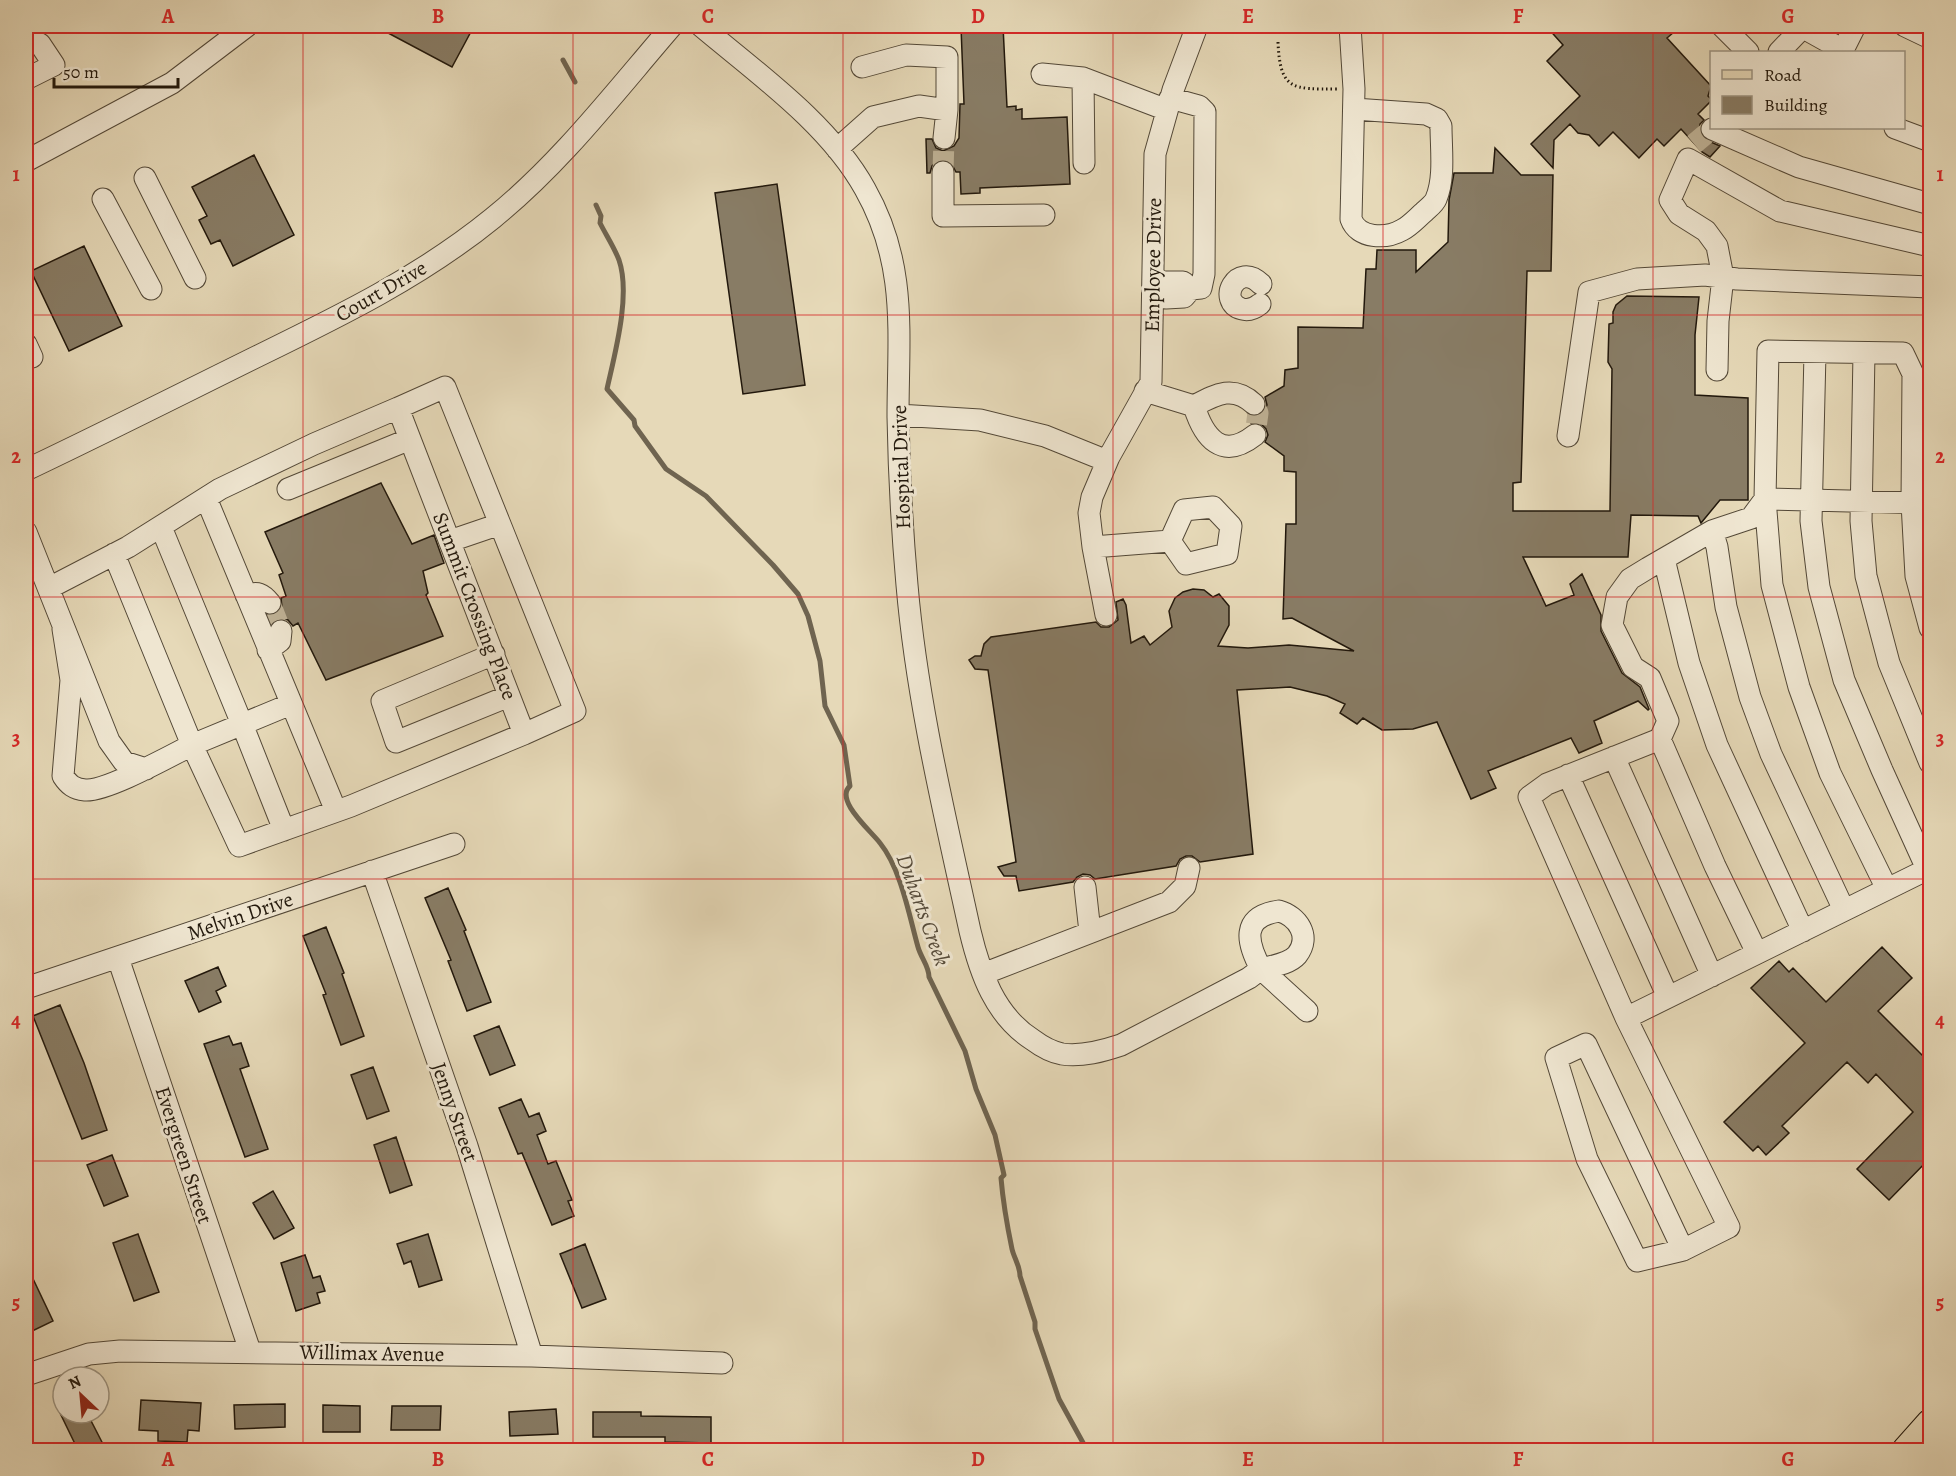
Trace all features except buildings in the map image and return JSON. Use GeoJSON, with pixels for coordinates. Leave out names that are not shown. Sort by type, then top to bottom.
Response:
{"type":"FeatureCollection","features":[{"type":"Feature","properties":{"kind":"main road"},"geometry":{"type":"LineString","coordinates":[[1906,1450],[1930,1423]]}},
{"type":"Feature","properties":{"kind":"street"},"geometry":{"type":"LineString","coordinates":[[26,161],[172,83],[247,26]]}},
{"type":"Feature","properties":{"kind":"street","name":"Court Drive"},"geometry":{"type":"LineString","coordinates":[[26,470],[324,324],[409,278],[451,250],[493,218],[550,166],[672,26]]}},
{"type":"Feature","properties":{"kind":"street","name":"Hospital Drive"},"geometry":{"type":"LineString","coordinates":[[701,26],[782,94],[837,149],[866,190],[881,222],[891,252],[900,318],[898,415],[903,537],[921,699],[970,931],[983,974],[997,1005],[1024,1035],[1062,1054],[1101,1052],[1121,1045],[1262,969],[1307,1011]]}},
{"type":"Feature","properties":{"kind":"street","name":"Employee Drive"},"geometry":{"type":"LineString","coordinates":[[1106,615],[1093,548],[1089,513],[1092,497],[1107,461],[1151,382],[1156,291],[1155,154],[1168,104],[1197,26]]}},
{"type":"Feature","properties":{"kind":"street"},"geometry":{"type":"LineString","coordinates":[[1350,26],[1354,99],[1351,219],[1354,227],[1360,232],[1392,234],[1403,230],[1435,202],[1440,188],[1441,126],[1437,119],[1426,114],[1354,99]]}},
{"type":"Feature","properties":{"kind":"street"},"geometry":{"type":"LineString","coordinates":[[1722,26],[1747,51]]}},
{"type":"Feature","properties":{"kind":"street"},"geometry":{"type":"LineString","coordinates":[[1780,51],[1802,26],[1843,50],[1855,26]]}},
{"type":"Feature","properties":{"kind":"street"},"geometry":{"type":"LineString","coordinates":[[1905,26],[1930,38]]}},
{"type":"Feature","properties":{"kind":"street"},"geometry":{"type":"LineString","coordinates":[[26,36],[40,44],[54,65],[26,79]]}},
{"type":"Feature","properties":{"kind":"street"},"geometry":{"type":"LineString","coordinates":[[862,67],[906,54],[947,57],[947,110],[944,138]]}},
{"type":"Feature","properties":{"kind":"street"},"geometry":{"type":"LineString","coordinates":[[1042,74],[1083,78],[1168,104],[1199,106],[1205,112],[1204,274],[1196,288],[1184,297],[1166,298],[1156,291]]}},
{"type":"Feature","properties":{"kind":"street"},"geometry":{"type":"LineString","coordinates":[[1083,78],[1084,164]]}},
{"type":"Feature","properties":{"kind":"street"},"geometry":{"type":"LineString","coordinates":[[837,149],[873,117],[919,106],[947,110]]}},
{"type":"Feature","properties":{"kind":"street"},"geometry":{"type":"LineString","coordinates":[[1712,129],[1799,167],[1930,204]]}},
{"type":"Feature","properties":{"kind":"street"},"geometry":{"type":"LineString","coordinates":[[1898,129],[1930,141]]}},
{"type":"Feature","properties":{"kind":"street"},"geometry":{"type":"LineString","coordinates":[[1717,370],[1718,321],[1723,277],[1717,246],[1706,231],[1678,214],[1670,200],[1691,152],[1780,211],[1930,246]]}},
{"type":"Feature","properties":{"kind":"street"},"geometry":{"type":"LineString","coordinates":[[943,172],[943,216],[1044,215]]}},
{"type":"Feature","properties":{"kind":"street"},"geometry":{"type":"LineString","coordinates":[[145,178],[195,278]]}},
{"type":"Feature","properties":{"kind":"street"},"geometry":{"type":"LineString","coordinates":[[103,199],[151,289]]}},
{"type":"Feature","properties":{"kind":"street"},"geometry":{"type":"LineString","coordinates":[[1568,436],[1589,292],[1637,279],[1705,275],[1930,287]]}},
{"type":"Feature","properties":{"kind":"street"},"geometry":{"type":"LineString","coordinates":[[1196,288],[1230,290],[1236,281],[1246,277],[1256,279],[1261,294]]}},
{"type":"Feature","properties":{"kind":"street"},"geometry":{"type":"LineString","coordinates":[[1887,889],[1830,773],[1799,687],[1772,585],[1765,500],[1768,351],[1903,353],[1913,374],[1921,503],[1916,576],[1930,628]]}},
{"type":"Feature","properties":{"kind":"street"},"geometry":{"type":"LineString","coordinates":[[1626,1018],[1929,868],[1882,770],[1844,680],[1819,587],[1812,521],[1815,353]]}},
{"type":"Feature","properties":{"kind":"street"},"geometry":{"type":"LineString","coordinates":[[1864,353],[1861,521],[1866,576],[1888,663],[1930,763]]}},
{"type":"Feature","properties":{"kind":"street"},"geometry":{"type":"LineString","coordinates":[[49,588],[114,554],[206,498],[314,444],[445,387],[575,711],[336,811],[238,846],[192,745],[114,554]]}},
{"type":"Feature","properties":{"kind":"street"},"geometry":{"type":"LineString","coordinates":[[1145,391],[1194,406],[1225,392],[1237,392],[1254,404]]}},
{"type":"Feature","properties":{"kind":"street"},"geometry":{"type":"LineString","coordinates":[[1194,406],[1201,427],[1211,440],[1223,445],[1243,444],[1255,435]]}},
{"type":"Feature","properties":{"kind":"street","name":"Summit Crossing Place"},"geometry":{"type":"LineString","coordinates":[[398,408],[524,734]]}},
{"type":"Feature","properties":{"kind":"street"},"geometry":{"type":"LineString","coordinates":[[898,415],[980,420],[1046,436],[1107,461]]}},
{"type":"Feature","properties":{"kind":"street"},"geometry":{"type":"LineString","coordinates":[[288,489],[410,439]]}},
{"type":"Feature","properties":{"kind":"street"},"geometry":{"type":"LineString","coordinates":[[206,498],[336,811]]}},
{"type":"Feature","properties":{"kind":"street"},"geometry":{"type":"LineString","coordinates":[[1765,500],[1921,503]]}},
{"type":"Feature","properties":{"kind":"street"},"geometry":{"type":"LineString","coordinates":[[1683,1250],[1586,1044],[1556,1058],[1587,1159],[1636,1261],[1683,1250],[1729,1227],[1626,1018],[1529,797],[1547,784],[1660,739],[1668,721],[1650,678],[1633,667],[1612,625],[1617,597],[1630,579],[1712,531],[1751,519],[1765,500]]}},
{"type":"Feature","properties":{"kind":"street"},"geometry":{"type":"LineString","coordinates":[[450,541],[500,524]]}},
{"type":"Feature","properties":{"kind":"street"},"geometry":{"type":"LineString","coordinates":[[160,527],[284,830]]}},
{"type":"Feature","properties":{"kind":"street"},"geometry":{"type":"LineString","coordinates":[[1712,531],[1717,547],[1726,607],[1750,698],[1771,754],[1844,910]]}},
{"type":"Feature","properties":{"kind":"street"},"geometry":{"type":"LineString","coordinates":[[26,532],[109,741],[124,762],[146,769]]}},
{"type":"Feature","properties":{"kind":"street"},"geometry":{"type":"LineString","coordinates":[[1093,548],[1170,541]]}},
{"type":"Feature","properties":{"kind":"street"},"geometry":{"type":"LineString","coordinates":[[1664,559],[1689,663],[1717,746],[1803,931]]}},
{"type":"Feature","properties":{"kind":"street"},"geometry":{"type":"LineString","coordinates":[[246,595],[258,592],[264,595],[270,603]]}},
{"type":"Feature","properties":{"kind":"street"},"geometry":{"type":"LineString","coordinates":[[63,629],[71,680],[63,776],[69,785],[77,789],[88,791],[100,788],[146,769],[192,745],[291,704]]}},
{"type":"Feature","properties":{"kind":"street"},"geometry":{"type":"LineString","coordinates":[[268,650],[280,641],[281,631]]}},
{"type":"Feature","properties":{"kind":"street"},"geometry":{"type":"LineString","coordinates":[[494,654],[382,701],[396,742],[509,696]]}},
{"type":"Feature","properties":{"kind":"street"},"geometry":{"type":"LineString","coordinates":[[1660,739],[1715,866],[1757,953]]}},
{"type":"Feature","properties":{"kind":"street"},"geometry":{"type":"LineString","coordinates":[[1614,758],[1712,976]]}},
{"type":"Feature","properties":{"kind":"street"},"geometry":{"type":"LineString","coordinates":[[1568,776],[1668,997]]}},
{"type":"Feature","properties":{"kind":"street","name":"Melvin Drive"},"geometry":{"type":"LineString","coordinates":[[26,988],[454,844]]}},
{"type":"Feature","properties":{"kind":"street"},"geometry":{"type":"LineString","coordinates":[[983,974],[1169,902],[1185,886],[1189,868]]}},
{"type":"Feature","properties":{"kind":"street","name":"Jenny Street"},"geometry":{"type":"LineString","coordinates":[[372,871],[467,1146],[532,1356]]}},
{"type":"Feature","properties":{"kind":"street"},"geometry":{"type":"LineString","coordinates":[[1085,887],[1090,932]]}},
{"type":"Feature","properties":{"kind":"street","name":"Evergreen Street"},"geometry":{"type":"LineString","coordinates":[[118,958],[250,1351]]}},
{"type":"Feature","properties":{"kind":"street","name":"Willimax Avenue"},"geometry":{"type":"LineString","coordinates":[[26,1375],[88,1354],[120,1351],[532,1356],[722,1363]]}},
{"type":"Feature","properties":{"kind":"path"},"geometry":{"type":"LineString","coordinates":[[1278,42],[1279,65],[1283,76],[1293,86],[1354,99]]}},
{"type":"Feature","properties":{"kind":"waterway","name":"Duharts Creek"},"geometry":{"type":"LineString","coordinates":[[563,60],[575,82]]}},
{"type":"Feature","properties":{"kind":"waterway","name":"Duharts Creek"},"geometry":{"type":"LineString","coordinates":[[596,205],[601,216],[600,223],[619,260],[623,290],[623,307],[607,389],[634,420],[635,426],[666,469],[706,496],[773,565],[798,594],[808,616],[820,661],[825,706],[844,745],[850,786],[846,792],[847,799],[850,807],[880,843],[894,866],[929,977],[965,1051],[976,1089],[995,1135],[1004,1175],[1001,1178],[1012,1249],[1035,1322],[1035,1329],[1059,1399],[1087,1450]]}},
{"type":"Feature","properties":{"kind":"tunnel"},"geometry":{"type":"LineString","coordinates":[[1694,144],[1712,129]]}},
{"type":"Feature","properties":{"kind":"tunnel"},"geometry":{"type":"LineString","coordinates":[[943,172],[944,138]]}},
{"type":"Feature","properties":{"kind":"tunnel"},"geometry":{"type":"LineString","coordinates":[[1254,404],[1258,413],[1255,435]]}},
{"type":"Feature","properties":{"kind":"tunnel"},"geometry":{"type":"LineString","coordinates":[[270,603],[281,631]]}}]}
